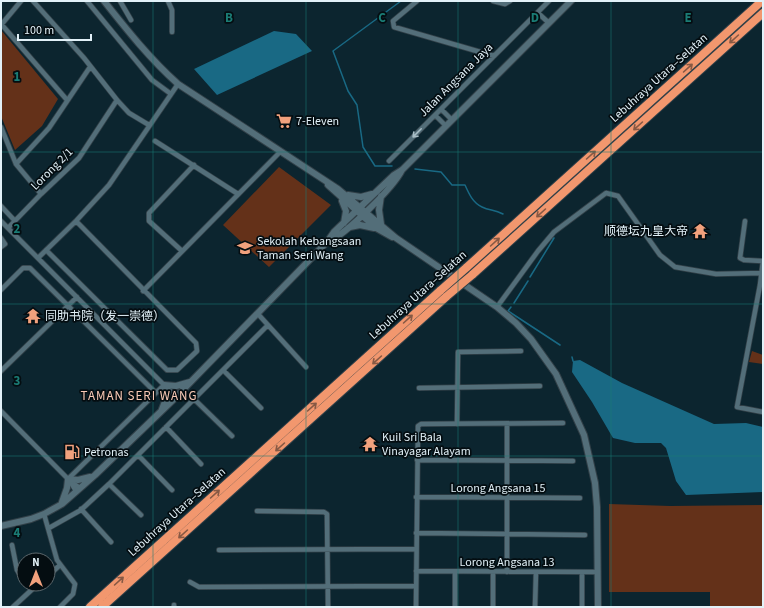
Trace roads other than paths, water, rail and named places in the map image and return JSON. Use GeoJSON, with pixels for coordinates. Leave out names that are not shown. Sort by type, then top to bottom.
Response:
{"type":"FeatureCollection","features":[{"type":"Feature","properties":{"kind":"highway","name":"Lebuhraya Utara–Selatan"},"geometry":{"type":"LineString","coordinates":[[90,607],[762,1]]}},
{"type":"Feature","properties":{"kind":"highway","name":"Lebuhraya Utara–Selatan"},"geometry":{"type":"LineString","coordinates":[[102,607],[763,13]]}},
{"type":"Feature","properties":{"kind":"main road"},"geometry":{"type":"LineString","coordinates":[[104,1],[162,71],[178,84],[326,182],[378,226],[497,307],[521,328],[556,374],[584,435],[595,483],[598,507],[598,607]]}},
{"type":"Feature","properties":{"kind":"main road"},"geometry":{"type":"LineString","coordinates":[[1,526],[31,519],[44,514],[62,504],[95,475],[191,382],[358,209],[398,179],[402,170],[572,1]]}},
{"type":"Feature","properties":{"kind":"main road"},"geometry":{"type":"LineString","coordinates":[[343,196],[361,197],[379,194]]}},
{"type":"Feature","properties":{"kind":"main road"},"geometry":{"type":"LineString","coordinates":[[327,242],[339,237],[363,213],[379,194]]}},
{"type":"Feature","properties":{"kind":"main road"},"geometry":{"type":"LineString","coordinates":[[378,226],[379,194]]}},
{"type":"Feature","properties":{"kind":"main road"},"geometry":{"type":"LineString","coordinates":[[343,196],[346,211],[344,223]]}},
{"type":"Feature","properties":{"kind":"main road"},"geometry":{"type":"LineString","coordinates":[[349,227],[360,225],[378,226]]}},
{"type":"Feature","properties":{"kind":"main road"},"geometry":{"type":"LineString","coordinates":[[162,411],[166,399],[164,385],[181,385],[191,382]]}},
{"type":"Feature","properties":{"kind":"main road"},"geometry":{"type":"LineString","coordinates":[[62,504],[68,488],[69,480],[84,479],[95,475]]}},
{"type":"Feature","properties":{"kind":"street"},"geometry":{"type":"LineString","coordinates":[[21,1],[1,25],[66,100]]}},
{"type":"Feature","properties":{"kind":"street"},"geometry":{"type":"LineString","coordinates":[[33,1],[129,113],[149,126]]}},
{"type":"Feature","properties":{"kind":"street"},"geometry":{"type":"LineString","coordinates":[[87,1],[152,80],[171,94]]}},
{"type":"Feature","properties":{"kind":"street"},"geometry":{"type":"LineString","coordinates":[[120,1],[131,20]]}},
{"type":"Feature","properties":{"kind":"street"},"geometry":{"type":"LineString","coordinates":[[168,1],[172,10],[172,32]]}},
{"type":"Feature","properties":{"kind":"street"},"geometry":{"type":"LineString","coordinates":[[417,1],[393,21],[393,25],[396,28],[494,56]]}},
{"type":"Feature","properties":{"kind":"street"},"geometry":{"type":"LineString","coordinates":[[493,1],[505,4],[510,1]]}},
{"type":"Feature","properties":{"kind":"street","name":"Jalan Angsana Jaya"},"geometry":{"type":"LineString","coordinates":[[389,161],[549,1]]}},
{"type":"Feature","properties":{"kind":"street"},"geometry":{"type":"LineString","coordinates":[[538,13],[549,23]]}},
{"type":"Feature","properties":{"kind":"street"},"geometry":{"type":"LineString","coordinates":[[16,164],[50,128],[66,100],[90,67]]}},
{"type":"Feature","properties":{"kind":"street"},"geometry":{"type":"LineString","coordinates":[[38,258],[76,221],[112,181],[178,84]]}},
{"type":"Feature","properties":{"kind":"street","name":"Lorong 2/1"},"geometry":{"type":"LineString","coordinates":[[8,228],[79,158],[117,100]]}},
{"type":"Feature","properties":{"kind":"street"},"geometry":{"type":"LineString","coordinates":[[441,109],[452,120]]}},
{"type":"Feature","properties":{"kind":"street"},"geometry":{"type":"LineString","coordinates":[[435,115],[446,126]]}},
{"type":"Feature","properties":{"kind":"street"},"geometry":{"type":"LineString","coordinates":[[1,127],[16,164],[41,194]]}},
{"type":"Feature","properties":{"kind":"street"},"geometry":{"type":"LineString","coordinates":[[155,141],[194,164],[238,194]]}},
{"type":"Feature","properties":{"kind":"street"},"geometry":{"type":"LineString","coordinates":[[143,291],[280,152]]}},
{"type":"Feature","properties":{"kind":"street"},"geometry":{"type":"LineString","coordinates":[[182,251],[149,221],[148,217],[149,213],[194,164]]}},
{"type":"Feature","properties":{"kind":"street"},"geometry":{"type":"LineString","coordinates":[[497,307],[538,251],[554,232],[606,193],[615,194],[618,196],[660,255],[675,267],[716,274],[762,273]]}},
{"type":"Feature","properties":{"kind":"street"},"geometry":{"type":"LineString","coordinates":[[1,206],[15,221]]}},
{"type":"Feature","properties":{"kind":"street"},"geometry":{"type":"LineString","coordinates":[[1,221],[176,397]]}},
{"type":"Feature","properties":{"kind":"street"},"geometry":{"type":"LineString","coordinates":[[46,250],[167,370],[177,370],[197,351],[196,343],[143,291],[76,221]]}},
{"type":"Feature","properties":{"kind":"street"},"geometry":{"type":"LineString","coordinates":[[745,221],[740,258],[744,260],[763,261],[762,285],[737,407],[763,412]]}},
{"type":"Feature","properties":{"kind":"street"},"geometry":{"type":"LineString","coordinates":[[1,238],[5,244],[1,247]]}},
{"type":"Feature","properties":{"kind":"street"},"geometry":{"type":"LineString","coordinates":[[1,290],[26,267],[30,268],[156,394]]}},
{"type":"Feature","properties":{"kind":"street"},"geometry":{"type":"LineString","coordinates":[[1,371],[77,297]]}},
{"type":"Feature","properties":{"kind":"street"},"geometry":{"type":"LineString","coordinates":[[258,314],[306,367]]}},
{"type":"Feature","properties":{"kind":"street"},"geometry":{"type":"LineString","coordinates":[[49,528],[82,509],[109,484],[268,325]]}},
{"type":"Feature","properties":{"kind":"street"},"geometry":{"type":"LineString","coordinates":[[457,424],[458,352],[521,350]]}},
{"type":"Feature","properties":{"kind":"street"},"geometry":{"type":"LineString","coordinates":[[223,370],[261,408]]}},
{"type":"Feature","properties":{"kind":"street"},"geometry":{"type":"LineString","coordinates":[[69,480],[164,385]]}},
{"type":"Feature","properties":{"kind":"street"},"geometry":{"type":"LineString","coordinates":[[419,388],[540,386]]}},
{"type":"Feature","properties":{"kind":"street"},"geometry":{"type":"LineString","coordinates":[[194,399],[232,436]]}},
{"type":"Feature","properties":{"kind":"street"},"geometry":{"type":"LineString","coordinates":[[1,411],[78,490]]}},
{"type":"Feature","properties":{"kind":"street"},"geometry":{"type":"LineString","coordinates":[[416,607],[416,460],[418,426],[421,424],[563,424]]}},
{"type":"Feature","properties":{"kind":"street"},"geometry":{"type":"LineString","coordinates":[[507,424],[507,572]]}},
{"type":"Feature","properties":{"kind":"street"},"geometry":{"type":"LineString","coordinates":[[166,427],[201,464]]}},
{"type":"Feature","properties":{"kind":"street"},"geometry":{"type":"LineString","coordinates":[[138,456],[172,490]]}},
{"type":"Feature","properties":{"kind":"street"},"geometry":{"type":"LineString","coordinates":[[416,460],[573,461]]}},
{"type":"Feature","properties":{"kind":"street"},"geometry":{"type":"LineString","coordinates":[[109,484],[141,515]]}},
{"type":"Feature","properties":{"kind":"street","name":"Lorong Angsana 15"},"geometry":{"type":"LineString","coordinates":[[416,497],[580,498]]}},
{"type":"Feature","properties":{"kind":"street"},"geometry":{"type":"LineString","coordinates":[[82,509],[111,542]]}},
{"type":"Feature","properties":{"kind":"street"},"geometry":{"type":"LineString","coordinates":[[257,512],[324,512],[328,517],[328,607]]}},
{"type":"Feature","properties":{"kind":"street"},"geometry":{"type":"LineString","coordinates":[[44,514],[55,554],[60,565],[74,582],[76,588],[73,594],[60,607]]}},
{"type":"Feature","properties":{"kind":"street"},"geometry":{"type":"LineString","coordinates":[[416,534],[585,535]]}},
{"type":"Feature","properties":{"kind":"street"},"geometry":{"type":"LineString","coordinates":[[12,545],[16,565]]}},
{"type":"Feature","properties":{"kind":"street"},"geometry":{"type":"LineString","coordinates":[[219,550],[416,549]]}},
{"type":"Feature","properties":{"kind":"street"},"geometry":{"type":"LineString","coordinates":[[56,569],[60,565]]}},
{"type":"Feature","properties":{"kind":"street","name":"Lorong Angsana 13"},"geometry":{"type":"LineString","coordinates":[[416,571],[598,572]]}},
{"type":"Feature","properties":{"kind":"street"},"geometry":{"type":"LineString","coordinates":[[455,572],[455,607]]}},
{"type":"Feature","properties":{"kind":"street"},"geometry":{"type":"LineString","coordinates":[[493,572],[493,607]]}},
{"type":"Feature","properties":{"kind":"street"},"geometry":{"type":"LineString","coordinates":[[535,607],[536,572]]}},
{"type":"Feature","properties":{"kind":"street"},"geometry":{"type":"LineString","coordinates":[[582,572],[582,607]]}},
{"type":"Feature","properties":{"kind":"street"},"geometry":{"type":"LineString","coordinates":[[190,582],[199,587],[416,586]]}},
{"type":"Feature","properties":{"kind":"street"},"geometry":{"type":"LineString","coordinates":[[13,607],[29,592]]}},
{"type":"Feature","properties":{"kind":"water"},"geometry":{"type":"Polygon","coordinates":[[[274,31],[296,34],[312,51],[217,95],[194,69],[274,31]]]}},
{"type":"Feature","properties":{"kind":"water"},"geometry":{"type":"Polygon","coordinates":[[[580,360],[622,383],[714,424],[746,423],[763,427],[763,492],[686,495],[676,481],[666,448],[661,443],[635,443],[613,438],[572,372],[573,361],[580,360]]]}},
{"type":"Feature","properties":{"kind":"waterway"},"geometry":{"type":"LineString","coordinates":[[392,166],[375,166],[363,147],[357,105],[348,91],[333,51],[401,1]]}},
{"type":"Feature","properties":{"kind":"waterway"},"geometry":{"type":"LineString","coordinates":[[415,169],[441,172],[452,185],[465,185],[476,203],[485,208],[503,214]]}},
{"type":"Feature","properties":{"kind":"waterway"},"geometry":{"type":"LineString","coordinates":[[530,277],[554,238],[552,238]]}},
{"type":"Feature","properties":{"kind":"waterway"},"geometry":{"type":"LineString","coordinates":[[514,303],[528,281]]}},
{"type":"Feature","properties":{"kind":"waterway"},"geometry":{"type":"LineString","coordinates":[[511,307],[508,311],[560,345]]}},
{"type":"Feature","properties":{"kind":"waterway"},"geometry":{"type":"LineString","coordinates":[[572,357],[573,361]]}},
{"type":"Feature","properties":{"kind":"place","name":"7-Eleven"},"geometry":{"type":"Point","coordinates":[284,121]}},
{"type":"Feature","properties":{"kind":"place","name":"顺德坛九皇大帝"},"geometry":{"type":"Point","coordinates":[700,231]}},
{"type":"Feature","properties":{"kind":"place","name":"Sekolah Kebangsaan Taman Seri Wang"},"geometry":{"type":"Point","coordinates":[245,248]}},
{"type":"Feature","properties":{"kind":"place","name":"同助书院（发一崇德）"},"geometry":{"type":"Point","coordinates":[33,316]}},
{"type":"Feature","properties":{"kind":"place","name":"Kuil Sri Bala Vinayagar Alayam"},"geometry":{"type":"Point","coordinates":[370,444]}},
{"type":"Feature","properties":{"kind":"place","name":"Petronas"},"geometry":{"type":"Point","coordinates":[72,452]}},
{"type":"Feature","properties":{"kind":"district","name":"TAMAN SERI WANG"},"geometry":{"type":"Point","coordinates":[139,396]}}]}
